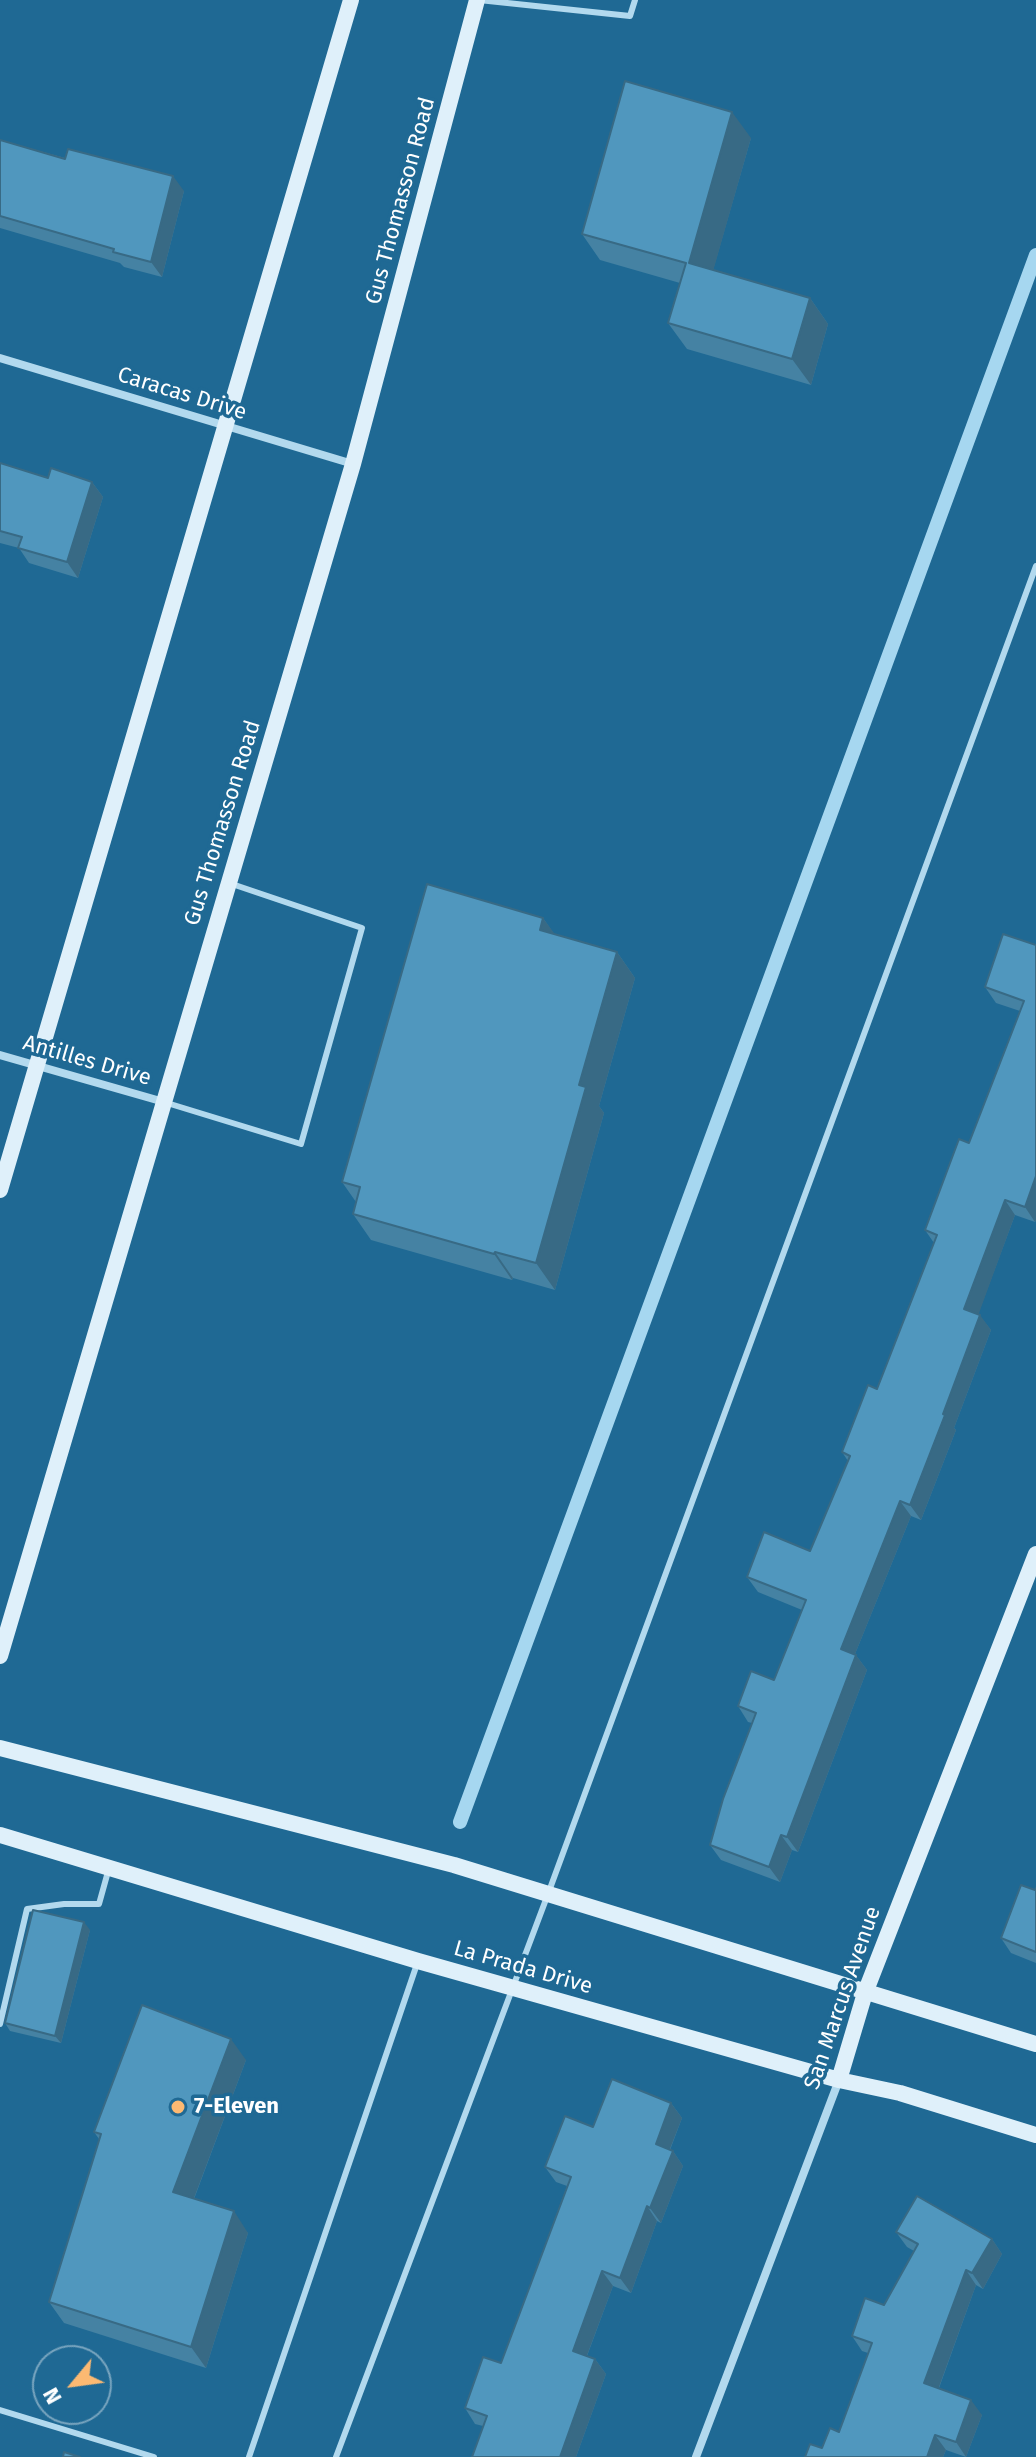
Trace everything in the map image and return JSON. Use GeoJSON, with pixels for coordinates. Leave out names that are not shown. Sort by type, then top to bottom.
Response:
{"type":"FeatureCollection","features":[{"type":"Feature","properties":{"kind":"main road"},"geometry":{"type":"LineString","coordinates":[[0,1190],[351,0]]}},
{"type":"Feature","properties":{"kind":"main road","name":"Gus Thomasson Road"},"geometry":{"type":"LineString","coordinates":[[0,1656],[353,464],[477,0]]}},
{"type":"Feature","properties":{"kind":"main road","name":"San Marcus Avenue"},"geometry":{"type":"LineString","coordinates":[[839,2080],[865,1993],[1036,1554]]}},
{"type":"Feature","properties":{"kind":"main road"},"geometry":{"type":"LineString","coordinates":[[0,1748],[454,1865],[1036,2044]]}},
{"type":"Feature","properties":{"kind":"main road","name":"La Prada Drive"},"geometry":{"type":"LineString","coordinates":[[0,1835],[418,1961],[839,2080],[900,2093],[1036,2135]]}},
{"type":"Feature","properties":{"kind":"street","name":"Caracas Drive"},"geometry":{"type":"LineString","coordinates":[[0,358],[353,464]]}},
{"type":"Feature","properties":{"kind":"street","name":"Antilles Drive"},"geometry":{"type":"LineString","coordinates":[[0,1055],[164,1102]]}},
{"type":"Feature","properties":{"kind":"street","name":"San Marcus Avenue"},"geometry":{"type":"LineString","coordinates":[[696,2457],[839,2080]]}},
{"type":"Feature","properties":{"kind":"lane"},"geometry":{"type":"LineString","coordinates":[[477,0],[630,16],[635,0]]}},
{"type":"Feature","properties":{"kind":"lane"},"geometry":{"type":"LineString","coordinates":[[336,2457],[548,1894],[1036,566]]}},
{"type":"Feature","properties":{"kind":"lane"},"geometry":{"type":"LineString","coordinates":[[164,1102],[301,1144],[362,928],[228,883]]}},
{"type":"Feature","properties":{"kind":"lane"},"geometry":{"type":"LineString","coordinates":[[0,2024],[27,1909],[64,1904],[99,1904],[109,1868]]}},
{"type":"Feature","properties":{"kind":"lane"},"geometry":{"type":"LineString","coordinates":[[249,2457],[418,1961]]}},
{"type":"Feature","properties":{"kind":"lane"},"geometry":{"type":"LineString","coordinates":[[0,2410],[154,2457]]}},
{"type":"Feature","properties":{"kind":"building"},"geometry":{"type":"Polygon","coordinates":[[[625,81],[732,112],[689,263],[810,298],[792,359],[668,323],[686,263],[582,234],[625,81]]]}},
{"type":"Feature","properties":{"kind":"building"},"geometry":{"type":"Polygon","coordinates":[[[0,140],[65,159],[68,149],[173,176],[151,262],[0,216],[0,140]]]}},
{"type":"Feature","properties":{"kind":"building"},"geometry":{"type":"Polygon","coordinates":[[[0,463],[48,478],[51,468],[92,482],[67,562],[18,548],[22,537],[0,531],[0,463]]]}},
{"type":"Feature","properties":{"kind":"building"},"geometry":{"type":"Polygon","coordinates":[[[427,884],[543,918],[540,930],[617,952],[579,1085],[586,1087],[536,1263],[353,1214],[360,1187],[342,1182],[427,884]]]}},
{"type":"Feature","properties":{"kind":"building"},"geometry":{"type":"Polygon","coordinates":[[[1003,934],[1036,945],[1036,1176],[1025,1207],[1005,1200],[964,1309],[980,1315],[945,1415],[910,1505],[900,1501],[841,1649],[856,1655],[787,1837],[781,1835],[769,1867],[710,1845],[723,1799],[756,1713],[738,1706],[751,1671],[774,1680],[806,1600],[747,1577],[764,1532],[810,1551],[850,1456],[842,1452],[868,1385],[877,1389],[937,1235],[925,1230],[959,1139],[969,1143],[1024,1001],[985,987],[1003,934]]]}},
{"type":"Feature","properties":{"kind":"building"},"geometry":{"type":"Polygon","coordinates":[[[1021,1885],[1036,1888],[1036,1952],[1001,1938],[1021,1885]]]}},
{"type":"Feature","properties":{"kind":"building"},"geometry":{"type":"Polygon","coordinates":[[[33,1910],[84,1922],[55,2036],[5,2023],[33,1910]]]}},
{"type":"Feature","properties":{"kind":"building"},"geometry":{"type":"Polygon","coordinates":[[[142,2005],[231,2039],[173,2192],[234,2211],[191,2347],[49,2302],[101,2134],[94,2132],[142,2005]]]}},
{"type":"Feature","properties":{"kind":"building"},"geometry":{"type":"Polygon","coordinates":[[[612,2079],[671,2103],[656,2144],[673,2151],[650,2208],[647,2206],[620,2278],[602,2271],[573,2351],[595,2359],[560,2457],[472,2457],[487,2416],[465,2408],[483,2357],[501,2363],[571,2177],[545,2167],[565,2116],[593,2127],[612,2079]]]}},
{"type":"Feature","properties":{"kind":"building"},"geometry":{"type":"Polygon","coordinates":[[[917,2196],[992,2239],[972,2273],[966,2270],[924,2383],[971,2400],[956,2442],[935,2435],[927,2457],[805,2457],[810,2444],[822,2448],[830,2428],[839,2432],[872,2343],[852,2336],[865,2298],[884,2305],[918,2244],[896,2232],[917,2196]]]}},
{"type":"Feature","properties":{"kind":"building"},"geometry":{"type":"Polygon","coordinates":[[[64,2452],[80,2457],[63,2457],[64,2452]]]}},
{"type":"Feature","properties":{"kind":"waterway"},"geometry":{"type":"LineString","coordinates":[[460,1822],[1036,255]]}},
{"type":"Feature","properties":{"kind":"place","name":"7-Eleven"},"geometry":{"type":"Point","coordinates":[178,2107]}}]}
